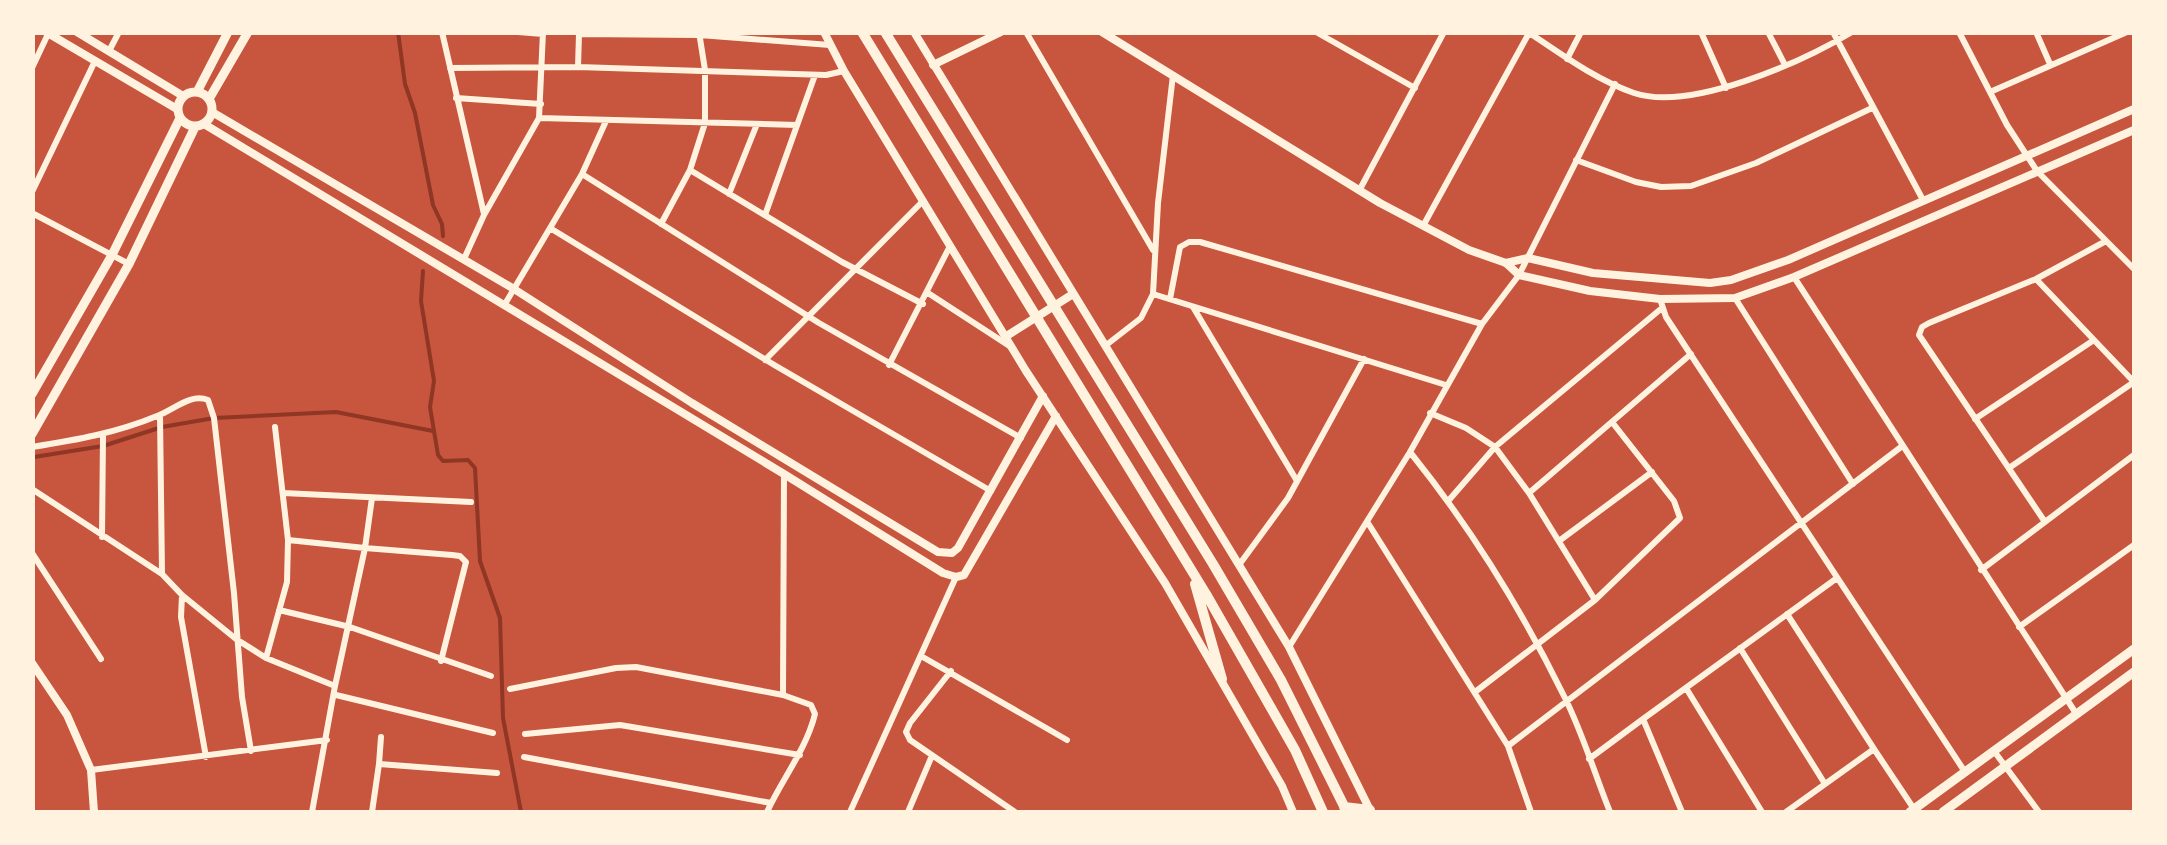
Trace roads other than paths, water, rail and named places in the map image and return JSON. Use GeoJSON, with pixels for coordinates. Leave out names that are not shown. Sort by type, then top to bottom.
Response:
{"type":"FeatureCollection","features":[{"type":"Feature","properties":{"kind":"highway"},"geometry":{"type":"LineString","coordinates":[[862,32],[1192,572],[1286,733],[1324,812]]}},
{"type":"Feature","properties":{"kind":"highway"},"geometry":{"type":"LineString","coordinates":[[885,32],[1282,680],[1346,810],[1371,811]]}},
{"type":"Feature","properties":{"kind":"highway"},"geometry":{"type":"LineString","coordinates":[[1192,572],[1222,679]]}},
{"type":"Feature","properties":{"kind":"main road"},"geometry":{"type":"LineString","coordinates":[[198,92],[228,32]]}},
{"type":"Feature","properties":{"kind":"main road"},"geometry":{"type":"LineString","coordinates":[[32,434],[129,264],[199,126],[212,112],[209,99],[248,32]]}},
{"type":"Feature","properties":{"kind":"main road"},"geometry":{"type":"LineString","coordinates":[[32,394],[112,255],[183,96],[198,92],[209,99]]}},
{"type":"Feature","properties":{"kind":"main road"},"geometry":{"type":"LineString","coordinates":[[178,113],[199,126]]}},
{"type":"Feature","properties":{"kind":"main road"},"geometry":{"type":"LineString","coordinates":[[1912,811],[2134,649]]}},
{"type":"Feature","properties":{"kind":"main road"},"geometry":{"type":"LineString","coordinates":[[1942,812],[2134,672]]}},
{"type":"Feature","properties":{"kind":"street"},"geometry":{"type":"LineString","coordinates":[[77,32],[183,96]]}},
{"type":"Feature","properties":{"kind":"street"},"geometry":{"type":"LineString","coordinates":[[109,51],[119,32]]}},
{"type":"Feature","properties":{"kind":"street"},"geometry":{"type":"LineString","coordinates":[[442,32],[484,215]]}},
{"type":"Feature","properties":{"kind":"street"},"geometry":{"type":"LineString","coordinates":[[464,260],[484,215],[538,118],[544,68],[543,33],[518,32]]}},
{"type":"Feature","properties":{"kind":"street"},"geometry":{"type":"LineString","coordinates":[[824,32],[1012,348],[1165,584],[1222,679],[1293,812]]}},
{"type":"Feature","properties":{"kind":"street"},"geometry":{"type":"LineString","coordinates":[[914,32],[1289,646],[1371,811]]}},
{"type":"Feature","properties":{"kind":"street"},"geometry":{"type":"LineString","coordinates":[[933,64],[975,37],[1001,32]]}},
{"type":"Feature","properties":{"kind":"street"},"geometry":{"type":"LineString","coordinates":[[1026,32],[1154,251]]}},
{"type":"Feature","properties":{"kind":"street"},"geometry":{"type":"LineString","coordinates":[[1102,32],[1359,191],[1469,250],[1506,263],[1519,275],[1661,303],[1735,298],[1794,278],[2134,130]]}},
{"type":"Feature","properties":{"kind":"street"},"geometry":{"type":"LineString","coordinates":[[1316,32],[1415,88]]}},
{"type":"Feature","properties":{"kind":"street"},"geometry":{"type":"LineString","coordinates":[[1359,191],[1444,32]]}},
{"type":"Feature","properties":{"kind":"street"},"geometry":{"type":"LineString","coordinates":[[1567,59],[1581,32]]}},
{"type":"Feature","properties":{"kind":"street"},"geometry":{"type":"LineString","coordinates":[[1701,32],[1726,88]]}},
{"type":"Feature","properties":{"kind":"street"},"geometry":{"type":"LineString","coordinates":[[1768,32],[1785,65]]}},
{"type":"Feature","properties":{"kind":"street"},"geometry":{"type":"LineString","coordinates":[[1833,32],[1923,200]]}},
{"type":"Feature","properties":{"kind":"street"},"geometry":{"type":"LineString","coordinates":[[1423,226],[1529,33],[1567,59],[1653,98],[1726,88],[1852,32]]}},
{"type":"Feature","properties":{"kind":"street"},"geometry":{"type":"LineString","coordinates":[[1959,32],[2038,171],[2134,269]]}},
{"type":"Feature","properties":{"kind":"street"},"geometry":{"type":"LineString","coordinates":[[2036,32],[2050,64]]}},
{"type":"Feature","properties":{"kind":"street"},"geometry":{"type":"LineString","coordinates":[[1990,92],[2127,32]]}},
{"type":"Feature","properties":{"kind":"street"},"geometry":{"type":"LineString","coordinates":[[32,68],[47,33],[178,113]]}},
{"type":"Feature","properties":{"kind":"street"},"geometry":{"type":"LineString","coordinates":[[578,68],[578,34],[699,34],[830,45]]}},
{"type":"Feature","properties":{"kind":"street"},"geometry":{"type":"LineString","coordinates":[[661,224],[690,170],[705,123],[705,70],[699,34]]}},
{"type":"Feature","properties":{"kind":"street"},"geometry":{"type":"LineString","coordinates":[[32,192],[95,61]]}},
{"type":"Feature","properties":{"kind":"street"},"geometry":{"type":"LineString","coordinates":[[450,68],[815,75],[844,70]]}},
{"type":"Feature","properties":{"kind":"street"},"geometry":{"type":"LineString","coordinates":[[765,216],[815,75]]}},
{"type":"Feature","properties":{"kind":"street"},"geometry":{"type":"LineString","coordinates":[[1104,346],[1141,318],[1153,294],[1154,251],[1174,75]]}},
{"type":"Feature","properties":{"kind":"street"},"geometry":{"type":"LineString","coordinates":[[1289,646],[1410,452],[1482,324],[1519,275],[1615,84]]}},
{"type":"Feature","properties":{"kind":"street"},"geometry":{"type":"LineString","coordinates":[[456,98],[541,104]]}},
{"type":"Feature","properties":{"kind":"street"},"geometry":{"type":"LineString","coordinates":[[1576,160],[1662,188],[1691,186],[1756,163],[1872,108]]}},
{"type":"Feature","properties":{"kind":"street"},"geometry":{"type":"LineString","coordinates":[[1506,263],[1528,258],[1610,275],[1730,280],[1788,260],[2134,110]]}},
{"type":"Feature","properties":{"kind":"street"},"geometry":{"type":"LineString","coordinates":[[212,112],[440,244],[938,552],[952,553],[958,548],[1043,396]]}},
{"type":"Feature","properties":{"kind":"street"},"geometry":{"type":"LineString","coordinates":[[538,118],[797,125]]}},
{"type":"Feature","properties":{"kind":"street"},"geometry":{"type":"LineString","coordinates":[[505,304],[582,174],[606,120]]}},
{"type":"Feature","properties":{"kind":"street"},"geometry":{"type":"LineString","coordinates":[[730,194],[757,124]]}},
{"type":"Feature","properties":{"kind":"street"},"geometry":{"type":"LineString","coordinates":[[199,126],[505,304],[943,573],[964,575],[1056,416]]}},
{"type":"Feature","properties":{"kind":"street"},"geometry":{"type":"LineString","coordinates":[[690,170],[855,269],[923,304]]}},
{"type":"Feature","properties":{"kind":"street"},"geometry":{"type":"LineString","coordinates":[[582,174],[807,316],[1021,438]]}},
{"type":"Feature","properties":{"kind":"street"},"geometry":{"type":"LineString","coordinates":[[765,360],[923,201]]}},
{"type":"Feature","properties":{"kind":"street"},"geometry":{"type":"LineString","coordinates":[[32,213],[129,264]]}},
{"type":"Feature","properties":{"kind":"street"},"geometry":{"type":"LineString","coordinates":[[550,228],[765,360],[991,491]]}},
{"type":"Feature","properties":{"kind":"street"},"geometry":{"type":"LineString","coordinates":[[2045,522],[1921,342],[1922,327],[2036,279],[2106,241]]}},
{"type":"Feature","properties":{"kind":"street"},"geometry":{"type":"LineString","coordinates":[[1170,299],[1180,248],[1189,242],[1200,242],[1482,324]]}},
{"type":"Feature","properties":{"kind":"street"},"geometry":{"type":"LineString","coordinates":[[431,260],[440,244]]}},
{"type":"Feature","properties":{"kind":"street"},"geometry":{"type":"LineString","coordinates":[[889,365],[950,246]]}},
{"type":"Feature","properties":{"kind":"street"},"geometry":{"type":"LineString","coordinates":[[1794,278],[2076,715]]}},
{"type":"Feature","properties":{"kind":"street"},"geometry":{"type":"LineString","coordinates":[[2009,468],[2134,382],[2036,279]]}},
{"type":"Feature","properties":{"kind":"street"},"geometry":{"type":"LineString","coordinates":[[928,293],[1012,348]]}},
{"type":"Feature","properties":{"kind":"street"},"geometry":{"type":"LineString","coordinates":[[1005,336],[1073,294]]}},
{"type":"Feature","properties":{"kind":"street"},"geometry":{"type":"LineString","coordinates":[[1153,294],[1446,385]]}},
{"type":"Feature","properties":{"kind":"street"},"geometry":{"type":"LineString","coordinates":[[1735,298],[1853,484]]}},
{"type":"Feature","properties":{"kind":"street"},"geometry":{"type":"LineString","coordinates":[[1661,303],[1966,772]]}},
{"type":"Feature","properties":{"kind":"street"},"geometry":{"type":"LineString","coordinates":[[1448,500],[1496,446],[1661,303]]}},
{"type":"Feature","properties":{"kind":"street"},"geometry":{"type":"LineString","coordinates":[[1192,306],[1297,481]]}},
{"type":"Feature","properties":{"kind":"street"},"geometry":{"type":"LineString","coordinates":[[1975,419],[2094,340]]}},
{"type":"Feature","properties":{"kind":"street"},"geometry":{"type":"LineString","coordinates":[[1529,493],[1692,353]]}},
{"type":"Feature","properties":{"kind":"street"},"geometry":{"type":"LineString","coordinates":[[1238,566],[1297,481],[1364,359]]}},
{"type":"Feature","properties":{"kind":"street"},"geometry":{"type":"LineString","coordinates":[[32,447],[103,436],[200,396],[208,400],[213,410],[251,751]]}},
{"type":"Feature","properties":{"kind":"street"},"geometry":{"type":"LineString","coordinates":[[1430,413],[1496,446],[1595,600]]}},
{"type":"Feature","properties":{"kind":"street"},"geometry":{"type":"LineString","coordinates":[[160,415],[162,574]]}},
{"type":"Feature","properties":{"kind":"street"},"geometry":{"type":"LineString","coordinates":[[1475,692],[1595,600],[1680,518],[1680,509],[1612,422]]}},
{"type":"Feature","properties":{"kind":"street"},"geometry":{"type":"LineString","coordinates":[[266,658],[287,582],[288,540],[275,427]]}},
{"type":"Feature","properties":{"kind":"street"},"geometry":{"type":"LineString","coordinates":[[102,537],[103,436]]}},
{"type":"Feature","properties":{"kind":"street"},"geometry":{"type":"LineString","coordinates":[[1508,746],[1901,447]]}},
{"type":"Feature","properties":{"kind":"street"},"geometry":{"type":"LineString","coordinates":[[1410,452],[1448,500],[1501,580],[1537,644],[1567,701],[1610,812]]}},
{"type":"Feature","properties":{"kind":"street"},"geometry":{"type":"LineString","coordinates":[[1981,570],[2134,455]]}},
{"type":"Feature","properties":{"kind":"street"},"geometry":{"type":"LineString","coordinates":[[1559,541],[1652,472]]}},
{"type":"Feature","properties":{"kind":"street"},"geometry":{"type":"LineString","coordinates":[[783,695],[784,474]]}},
{"type":"Feature","properties":{"kind":"street"},"geometry":{"type":"LineString","coordinates":[[32,489],[162,574],[236,640],[266,658],[336,690],[493,733]]}},
{"type":"Feature","properties":{"kind":"street"},"geometry":{"type":"LineString","coordinates":[[282,492],[471,502]]}},
{"type":"Feature","properties":{"kind":"street"},"geometry":{"type":"LineString","coordinates":[[312,812],[372,498]]}},
{"type":"Feature","properties":{"kind":"street"},"geometry":{"type":"LineString","coordinates":[[1368,522],[1508,746],[1531,812]]}},
{"type":"Feature","properties":{"kind":"street"},"geometry":{"type":"LineString","coordinates":[[288,540],[460,556],[466,562],[441,661]]}},
{"type":"Feature","properties":{"kind":"street"},"geometry":{"type":"LineString","coordinates":[[2018,627],[2134,545]]}},
{"type":"Feature","properties":{"kind":"street"},"geometry":{"type":"LineString","coordinates":[[32,553],[102,659]]}},
{"type":"Feature","properties":{"kind":"street"},"geometry":{"type":"LineString","coordinates":[[850,812],[956,577]]}},
{"type":"Feature","properties":{"kind":"street"},"geometry":{"type":"LineString","coordinates":[[1589,759],[1837,578]]}},
{"type":"Feature","properties":{"kind":"street"},"geometry":{"type":"LineString","coordinates":[[182,595],[181,617],[206,757]]}},
{"type":"Feature","properties":{"kind":"street"},"geometry":{"type":"LineString","coordinates":[[279,610],[350,627],[491,676]]}},
{"type":"Feature","properties":{"kind":"street"},"geometry":{"type":"LineString","coordinates":[[1787,614],[1912,811]]}},
{"type":"Feature","properties":{"kind":"street"},"geometry":{"type":"LineString","coordinates":[[1740,648],[1826,784]]}},
{"type":"Feature","properties":{"kind":"street"},"geometry":{"type":"LineString","coordinates":[[921,656],[1066,740]]}},
{"type":"Feature","properties":{"kind":"street"},"geometry":{"type":"LineString","coordinates":[[32,663],[67,715],[90,770],[94,812]]}},
{"type":"Feature","properties":{"kind":"street"},"geometry":{"type":"LineString","coordinates":[[510,689],[616,668],[636,668],[783,695],[811,705],[816,714],[800,756],[767,812]]}},
{"type":"Feature","properties":{"kind":"street"},"geometry":{"type":"LineString","coordinates":[[952,671],[906,732],[931,758],[1015,812]]}},
{"type":"Feature","properties":{"kind":"street"},"geometry":{"type":"LineString","coordinates":[[1686,688],[1762,812]]}},
{"type":"Feature","properties":{"kind":"street"},"geometry":{"type":"LineString","coordinates":[[1644,720],[1682,812]]}},
{"type":"Feature","properties":{"kind":"street"},"geometry":{"type":"LineString","coordinates":[[525,734],[620,725],[800,756]]}},
{"type":"Feature","properties":{"kind":"street"},"geometry":{"type":"LineString","coordinates":[[372,812],[381,737]]}},
{"type":"Feature","properties":{"kind":"street"},"geometry":{"type":"LineString","coordinates":[[90,770],[327,740]]}},
{"type":"Feature","properties":{"kind":"street"},"geometry":{"type":"LineString","coordinates":[[1786,812],[1874,749]]}},
{"type":"Feature","properties":{"kind":"street"},"geometry":{"type":"LineString","coordinates":[[1994,751],[2039,812]]}},
{"type":"Feature","properties":{"kind":"street"},"geometry":{"type":"LineString","coordinates":[[524,757],[771,803]]}},
{"type":"Feature","properties":{"kind":"street"},"geometry":{"type":"LineString","coordinates":[[908,812],[931,758]]}},
{"type":"Feature","properties":{"kind":"street"},"geometry":{"type":"LineString","coordinates":[[379,764],[497,773]]}},
{"type":"Feature","properties":{"kind":"waterway"},"geometry":{"type":"LineString","coordinates":[[398,32],[405,84],[443,236]]}},
{"type":"Feature","properties":{"kind":"waterway"},"geometry":{"type":"LineString","coordinates":[[423,271],[421,301],[434,381],[430,407],[438,455],[443,461],[468,460],[475,468],[480,561],[500,618],[503,718],[521,812]]}},
{"type":"Feature","properties":{"kind":"waterway"},"geometry":{"type":"LineString","coordinates":[[34,457],[103,446],[162,427],[214,418],[336,412],[433,431]]}}]}
